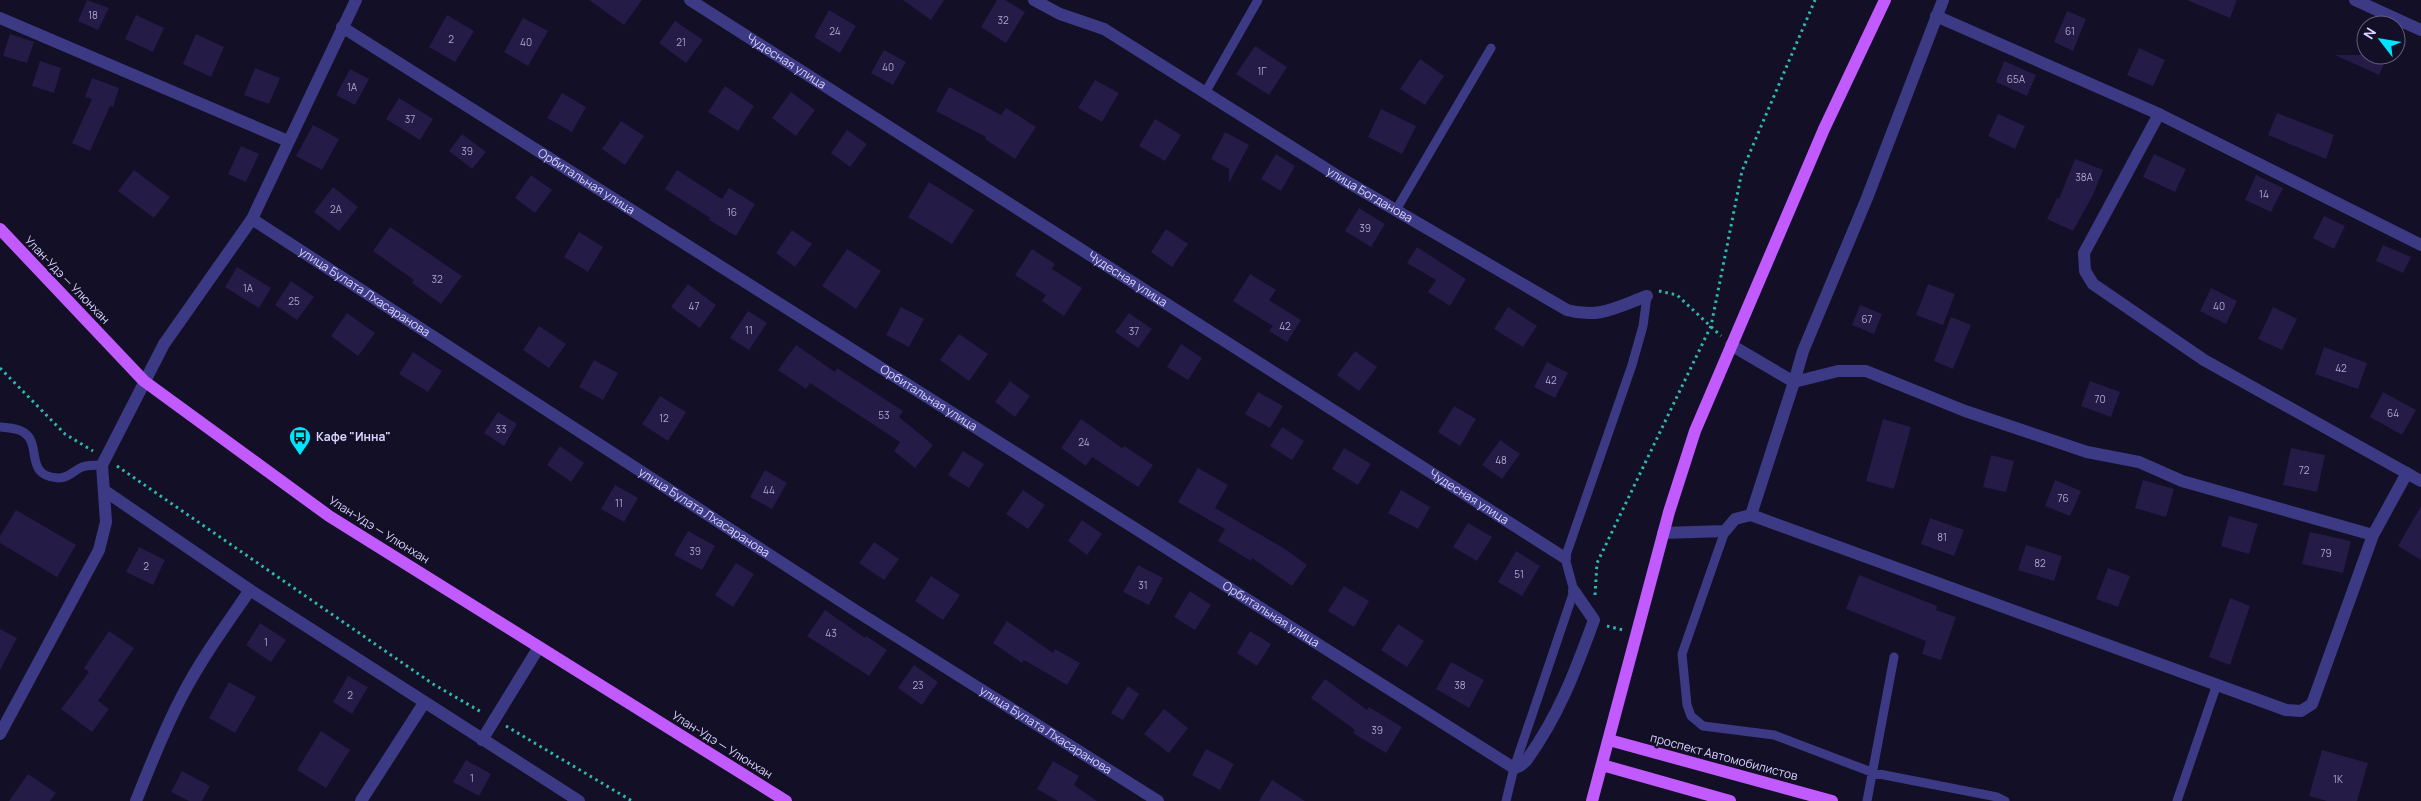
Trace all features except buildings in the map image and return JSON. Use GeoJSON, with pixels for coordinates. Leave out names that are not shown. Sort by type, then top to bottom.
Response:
{"type":"FeatureCollection","features":[{"type":"Feature","properties":{"kind":"main road"},"geometry":{"type":"LineString","coordinates":[[1592,801],[1663,533],[1695,431],[1824,129],[1885,0]]}},
{"type":"Feature","properties":{"kind":"main road","name":"Улан-Удэ — Улюнхан"},"geometry":{"type":"LineString","coordinates":[[0,229],[144,381],[329,516],[786,801]]}},
{"type":"Feature","properties":{"kind":"main road","name":"проспект Автомобилистов"},"geometry":{"type":"LineString","coordinates":[[1609,740],[1832,801]]}},
{"type":"Feature","properties":{"kind":"main road"},"geometry":{"type":"LineString","coordinates":[[1602,765],[1705,798],[1730,801]]}},
{"type":"Feature","properties":{"kind":"street"},"geometry":{"type":"LineString","coordinates":[[0,734],[99,550],[106,522],[103,462],[144,381],[172,333],[252,219],[356,0]]}},
{"type":"Feature","properties":{"kind":"street","name":"Чудесная улица"},"geometry":{"type":"LineString","coordinates":[[690,0],[1565,558]]}},
{"type":"Feature","properties":{"kind":"street","name":"улица Богданова"},"geometry":{"type":"LineString","coordinates":[[1034,0],[1060,14],[1104,29],[1396,210],[1567,310],[1581,314],[1598,314],[1647,296]]}},
{"type":"Feature","properties":{"kind":"street"},"geometry":{"type":"LineString","coordinates":[[1751,515],[1804,351],[1867,198],[1943,0]]}},
{"type":"Feature","properties":{"kind":"street"},"geometry":{"type":"LineString","coordinates":[[2355,0],[2421,30]]}},
{"type":"Feature","properties":{"kind":"street"},"geometry":{"type":"LineString","coordinates":[[1936,16],[2159,114],[2421,245]]}},
{"type":"Feature","properties":{"kind":"street"},"geometry":{"type":"LineString","coordinates":[[0,18],[288,141]]}},
{"type":"Feature","properties":{"kind":"street","name":"Орбитальная улица"},"geometry":{"type":"LineString","coordinates":[[342,27],[1514,768]]}},
{"type":"Feature","properties":{"kind":"street"},"geometry":{"type":"LineString","coordinates":[[2159,114],[2084,253],[2085,271],[2093,284],[2204,360],[2421,480]]}},
{"type":"Feature","properties":{"kind":"street","name":"улица Булата Лхасаранова"},"geometry":{"type":"LineString","coordinates":[[252,219],[844,603],[1158,801]]}},
{"type":"Feature","properties":{"kind":"street"},"geometry":{"type":"LineString","coordinates":[[1731,345],[1794,382],[1838,371],[1866,371],[1965,411],[2087,452],[2139,462],[2182,481],[2373,535]]}},
{"type":"Feature","properties":{"kind":"street"},"geometry":{"type":"LineString","coordinates":[[1663,533],[1724,531],[1736,519],[1751,515],[2286,710],[2301,711],[2312,704],[2373,535],[2407,473]]}},
{"type":"Feature","properties":{"kind":"street"},"geometry":{"type":"LineString","coordinates":[[105,491],[250,590],[579,801]]}},
{"type":"Feature","properties":{"kind":"street"},"geometry":{"type":"LineString","coordinates":[[136,801],[166,726],[183,694],[201,663],[250,590]]}},
{"type":"Feature","properties":{"kind":"street"},"geometry":{"type":"LineString","coordinates":[[1514,768],[1526,761],[1554,718],[1573,677],[1594,620],[1574,591]]}},
{"type":"Feature","properties":{"kind":"street"},"geometry":{"type":"LineString","coordinates":[[482,740],[539,647]]}},
{"type":"Feature","properties":{"kind":"street"},"geometry":{"type":"LineString","coordinates":[[361,801],[424,703]]}},
{"type":"Feature","properties":{"kind":"lane"},"geometry":{"type":"LineString","coordinates":[[1205,93],[1258,0]]}},
{"type":"Feature","properties":{"kind":"lane"},"geometry":{"type":"LineString","coordinates":[[1396,210],[1491,48]]}},
{"type":"Feature","properties":{"kind":"lane"},"geometry":{"type":"LineString","coordinates":[[1506,801],[1514,768],[1574,591],[1565,558],[1632,365],[1643,326],[1647,296]]}},
{"type":"Feature","properties":{"kind":"lane"},"geometry":{"type":"LineString","coordinates":[[0,427],[23,431],[29,437],[33,446],[35,463],[45,474],[53,477],[68,477],[85,466],[103,462]]}},
{"type":"Feature","properties":{"kind":"lane"},"geometry":{"type":"LineString","coordinates":[[1724,531],[1682,654],[1686,697],[1691,716],[1703,726],[1774,735],[1874,773],[1997,797],[2005,801]]}},
{"type":"Feature","properties":{"kind":"lane"},"geometry":{"type":"LineString","coordinates":[[1868,801],[1894,657]]}},
{"type":"Feature","properties":{"kind":"lane"},"geometry":{"type":"LineString","coordinates":[[2176,801],[2217,684]]}},
{"type":"Feature","properties":{"kind":"path"},"geometry":{"type":"LineString","coordinates":[[1637,635],[1594,620],[1597,563],[1711,326],[1742,171],[1815,0]]}},
{"type":"Feature","properties":{"kind":"path"},"geometry":{"type":"LineString","coordinates":[[1647,296],[1660,291],[1677,295],[1711,326]]}},
{"type":"Feature","properties":{"kind":"path"},"geometry":{"type":"LineString","coordinates":[[0,368],[65,434],[103,462],[433,684],[632,801]]}},
{"type":"Feature","properties":{"kind":"place","name":"Кафе \"Инна\""},"geometry":{"type":"Point","coordinates":[300,456]}}]}
